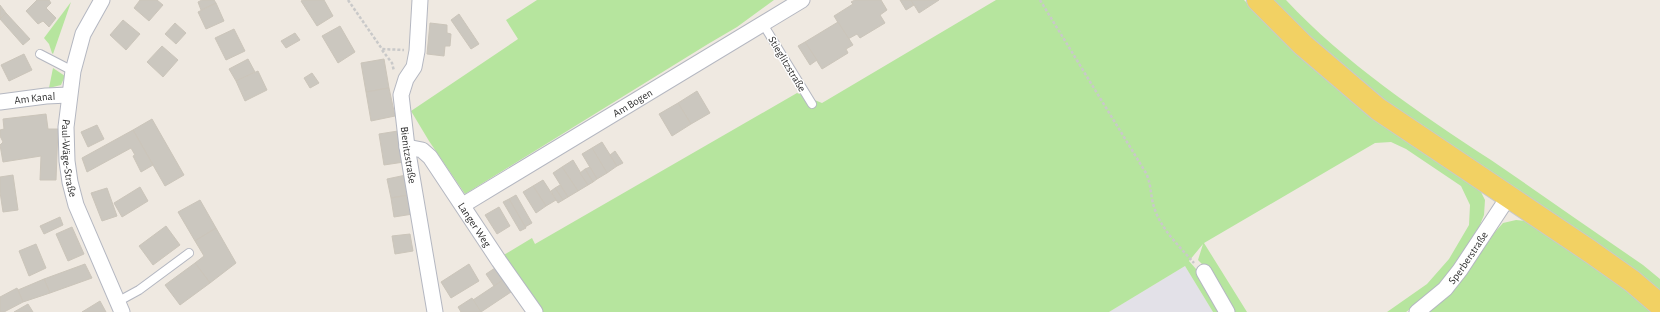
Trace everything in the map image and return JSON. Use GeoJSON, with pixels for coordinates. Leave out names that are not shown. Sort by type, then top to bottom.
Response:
{"type":"FeatureCollection","features":[{"type":"Feature","properties":{"kind":"main road"},"geometry":{"type":"LineString","coordinates":[[1258,0],[1302,45],[1378,109],[1509,196],[1632,281],[1660,305]]}},
{"type":"Feature","properties":{"kind":"street","name":"Paul-Wäge-Straße"},"geometry":{"type":"LineString","coordinates":[[102,0],[83,34],[72,71],[66,127],[70,182],[76,205],[120,307]]}},
{"type":"Feature","properties":{"kind":"street","name":"Bienitzstraße"},"geometry":{"type":"LineString","coordinates":[[420,0],[417,51],[414,67],[406,79],[401,95],[407,147],[434,312]]}},
{"type":"Feature","properties":{"kind":"street","name":"Am Bogen"},"geometry":{"type":"LineString","coordinates":[[463,205],[802,0]]}},
{"type":"Feature","properties":{"kind":"street","name":"Am Kanal"},"geometry":{"type":"LineString","coordinates":[[0,102],[46,96],[69,95]]}},
{"type":"Feature","properties":{"kind":"street","name":"Langer Weg"},"geometry":{"type":"LineString","coordinates":[[407,147],[422,150],[430,157],[499,261],[535,312]]}},
{"type":"Feature","properties":{"kind":"street","name":"Sperberstraße"},"geometry":{"type":"LineString","coordinates":[[1417,312],[1437,297],[1452,280],[1509,196]]}},
{"type":"Feature","properties":{"kind":"street"},"geometry":{"type":"LineString","coordinates":[[1204,272],[1227,312]]}},
{"type":"Feature","properties":{"kind":"lane","name":"Stieglitzstraße"},"geometry":{"type":"LineString","coordinates":[[763,24],[812,104]]}},
{"type":"Feature","properties":{"kind":"lane"},"geometry":{"type":"LineString","coordinates":[[40,54],[72,71]]}},
{"type":"Feature","properties":{"kind":"lane"},"geometry":{"type":"LineString","coordinates":[[120,307],[139,290],[189,253]]}},
{"type":"Feature","properties":{"kind":"path"},"geometry":{"type":"LineString","coordinates":[[348,0],[382,49],[417,51]]}},
{"type":"Feature","properties":{"kind":"path"},"geometry":{"type":"LineString","coordinates":[[1040,0],[1146,173],[1150,183],[1154,208],[1159,220],[1204,272]]}},
{"type":"Feature","properties":{"kind":"shaded area"},"geometry":{"type":"Polygon","coordinates":[[[1185,266],[1213,312],[1109,312],[1185,266]]]}},
{"type":"Feature","properties":{"kind":"green space"},"geometry":{"type":"Polygon","coordinates":[[[537,0],[774,0],[737,27],[465,194],[429,141],[411,111],[518,39],[506,20],[537,0]]]}},
{"type":"Feature","properties":{"kind":"green space"},"geometry":{"type":"Polygon","coordinates":[[[996,0],[1244,0],[1287,43],[1478,186],[1485,200],[1484,215],[1477,232],[1453,270],[1426,298],[1406,312],[1387,312],[1427,284],[1449,259],[1469,225],[1470,205],[1461,186],[1406,149],[1391,142],[1375,143],[1204,243],[1247,312],[1233,312],[1207,269],[1198,260],[1203,244],[1189,261],[1203,277],[1223,312],[1213,312],[1185,266],[1109,312],[540,312],[502,256],[532,238],[535,244],[797,93],[822,103],[996,0]]]}},
{"type":"Feature","properties":{"kind":"green space"},"geometry":{"type":"Polygon","coordinates":[[[1270,0],[1286,0],[1333,45],[1384,86],[1643,265],[1660,279],[1660,294],[1417,126],[1347,73],[1270,0]]]}},
{"type":"Feature","properties":{"kind":"green space"},"geometry":{"type":"Polygon","coordinates":[[[71,2],[53,54],[49,44],[44,38],[71,2]]]}},
{"type":"Feature","properties":{"kind":"green space"},"geometry":{"type":"Polygon","coordinates":[[[53,68],[65,76],[61,85],[49,88],[53,68]]]}},
{"type":"Feature","properties":{"kind":"green space"},"geometry":{"type":"Polygon","coordinates":[[[1516,220],[1527,221],[1588,260],[1655,312],[1426,312],[1445,297],[1468,271],[1503,223],[1516,220]]]}},
{"type":"Feature","properties":{"kind":"building"},"geometry":{"type":"Polygon","coordinates":[[[37,0],[49,0],[51,3],[46,8],[56,18],[49,27],[43,21],[38,24],[26,11],[37,0]]]}},
{"type":"Feature","properties":{"kind":"building"},"geometry":{"type":"Polygon","coordinates":[[[140,0],[157,0],[163,5],[149,21],[134,8],[140,0]]]}},
{"type":"Feature","properties":{"kind":"building"},"geometry":{"type":"Polygon","coordinates":[[[202,0],[214,0],[216,3],[201,10],[198,2],[202,0]]]}},
{"type":"Feature","properties":{"kind":"building"},"geometry":{"type":"Polygon","coordinates":[[[324,0],[333,16],[317,26],[301,1],[324,0]]]}},
{"type":"Feature","properties":{"kind":"building"},"geometry":{"type":"Polygon","coordinates":[[[855,0],[881,0],[887,10],[880,15],[885,23],[860,38],[857,34],[848,39],[834,16],[853,4],[851,2],[855,0]]]}},
{"type":"Feature","properties":{"kind":"building"},"geometry":{"type":"Polygon","coordinates":[[[900,0],[911,0],[914,5],[906,10],[900,0]]]}},
{"type":"Feature","properties":{"kind":"building"},"geometry":{"type":"Polygon","coordinates":[[[911,0],[939,0],[919,13],[911,0]]]}},
{"type":"Feature","properties":{"kind":"building"},"geometry":{"type":"Polygon","coordinates":[[[216,3],[224,21],[206,29],[198,12],[216,3]]]}},
{"type":"Feature","properties":{"kind":"building"},"geometry":{"type":"Polygon","coordinates":[[[0,5],[6,13],[0,18],[0,5]]]}},
{"type":"Feature","properties":{"kind":"building"},"geometry":{"type":"Polygon","coordinates":[[[6,13],[30,39],[23,45],[0,19],[6,13]]]}},
{"type":"Feature","properties":{"kind":"building"},"geometry":{"type":"Polygon","coordinates":[[[459,14],[479,44],[471,49],[451,20],[459,14]]]}},
{"type":"Feature","properties":{"kind":"building"},"geometry":{"type":"Polygon","coordinates":[[[123,20],[140,34],[126,50],[110,35],[123,20]]]}},
{"type":"Feature","properties":{"kind":"building"},"geometry":{"type":"Polygon","coordinates":[[[838,22],[853,45],[846,49],[848,53],[822,69],[805,42],[838,22]]]}},
{"type":"Feature","properties":{"kind":"building"},"geometry":{"type":"Polygon","coordinates":[[[175,23],[186,33],[176,44],[165,34],[175,23]]]}},
{"type":"Feature","properties":{"kind":"building"},"geometry":{"type":"Polygon","coordinates":[[[430,23],[447,25],[447,33],[451,34],[450,46],[445,46],[444,56],[427,54],[430,23]]]}},
{"type":"Feature","properties":{"kind":"building"},"geometry":{"type":"Polygon","coordinates":[[[340,26],[355,52],[338,63],[322,36],[340,26]]]}},
{"type":"Feature","properties":{"kind":"building"},"geometry":{"type":"Polygon","coordinates":[[[234,29],[245,51],[226,60],[215,38],[234,29]]]}},
{"type":"Feature","properties":{"kind":"building"},"geometry":{"type":"Polygon","coordinates":[[[295,33],[300,40],[286,48],[281,41],[295,33]]]}},
{"type":"Feature","properties":{"kind":"building"},"geometry":{"type":"Polygon","coordinates":[[[805,42],[817,60],[810,65],[798,46],[805,42]]]}},
{"type":"Feature","properties":{"kind":"building"},"geometry":{"type":"Polygon","coordinates":[[[162,46],[178,60],[163,77],[147,62],[162,46]]]}},
{"type":"Feature","properties":{"kind":"building"},"geometry":{"type":"Polygon","coordinates":[[[24,54],[32,70],[9,81],[1,65],[24,54]]]}},
{"type":"Feature","properties":{"kind":"building"},"geometry":{"type":"Polygon","coordinates":[[[248,59],[255,72],[236,81],[229,69],[248,59]]]}},
{"type":"Feature","properties":{"kind":"building"},"geometry":{"type":"Polygon","coordinates":[[[384,59],[389,88],[366,92],[361,63],[384,59]]]}},
{"type":"Feature","properties":{"kind":"building"},"geometry":{"type":"Polygon","coordinates":[[[258,71],[267,90],[245,101],[236,81],[258,71]]]}},
{"type":"Feature","properties":{"kind":"building"},"geometry":{"type":"Polygon","coordinates":[[[312,73],[319,83],[310,88],[304,78],[312,73]]]}},
{"type":"Feature","properties":{"kind":"building"},"geometry":{"type":"Polygon","coordinates":[[[389,88],[395,116],[371,121],[366,92],[389,88]]]}},
{"type":"Feature","properties":{"kind":"building"},"geometry":{"type":"Polygon","coordinates":[[[697,91],[710,113],[691,124],[678,103],[697,91]]]}},
{"type":"Feature","properties":{"kind":"building"},"geometry":{"type":"Polygon","coordinates":[[[678,103],[691,124],[672,136],[659,114],[678,103]]]}},
{"type":"Feature","properties":{"kind":"building"},"geometry":{"type":"Polygon","coordinates":[[[46,114],[48,129],[58,129],[56,180],[40,180],[41,156],[3,162],[0,145],[3,142],[0,136],[0,130],[4,129],[3,119],[46,114]]]}},
{"type":"Feature","properties":{"kind":"building"},"geometry":{"type":"Polygon","coordinates":[[[152,119],[184,175],[165,186],[133,130],[152,119]]]}},
{"type":"Feature","properties":{"kind":"building"},"geometry":{"type":"Polygon","coordinates":[[[97,125],[104,139],[88,147],[81,132],[97,125]]]}},
{"type":"Feature","properties":{"kind":"building"},"geometry":{"type":"Polygon","coordinates":[[[133,130],[153,165],[141,172],[133,156],[135,155],[131,148],[87,172],[82,158],[133,130]]]}},
{"type":"Feature","properties":{"kind":"building"},"geometry":{"type":"Polygon","coordinates":[[[398,131],[404,162],[384,165],[379,134],[398,131]]]}},
{"type":"Feature","properties":{"kind":"building"},"geometry":{"type":"Polygon","coordinates":[[[602,142],[617,166],[607,173],[592,148],[602,142]]]}},
{"type":"Feature","properties":{"kind":"building"},"geometry":{"type":"Polygon","coordinates":[[[592,148],[607,173],[597,179],[582,154],[592,148]]]}},
{"type":"Feature","properties":{"kind":"building"},"geometry":{"type":"Polygon","coordinates":[[[615,151],[623,163],[617,166],[610,155],[615,151]]]}},
{"type":"Feature","properties":{"kind":"building"},"geometry":{"type":"Polygon","coordinates":[[[573,160],[588,185],[578,191],[562,167],[573,160]]]}},
{"type":"Feature","properties":{"kind":"building"},"geometry":{"type":"Polygon","coordinates":[[[562,167],[578,191],[568,197],[553,173],[562,167]]]}},
{"type":"Feature","properties":{"kind":"building"},"geometry":{"type":"Polygon","coordinates":[[[590,167],[597,179],[593,182],[585,169],[590,167]]]}},
{"type":"Feature","properties":{"kind":"building"},"geometry":{"type":"Polygon","coordinates":[[[585,169],[593,182],[588,185],[580,173],[585,169]]]}},
{"type":"Feature","properties":{"kind":"building"},"geometry":{"type":"Polygon","coordinates":[[[13,175],[18,210],[3,212],[0,192],[0,177],[13,175]]]}},
{"type":"Feature","properties":{"kind":"building"},"geometry":{"type":"Polygon","coordinates":[[[406,175],[409,195],[391,198],[387,179],[406,175]]]}},
{"type":"Feature","properties":{"kind":"building"},"geometry":{"type":"Polygon","coordinates":[[[543,180],[556,200],[546,206],[533,186],[543,180]]]}},
{"type":"Feature","properties":{"kind":"building"},"geometry":{"type":"Polygon","coordinates":[[[560,185],[568,197],[563,200],[555,188],[560,185]]]}},
{"type":"Feature","properties":{"kind":"building"},"geometry":{"type":"Polygon","coordinates":[[[533,186],[546,206],[536,213],[523,192],[533,186]]]}},
{"type":"Feature","properties":{"kind":"building"},"geometry":{"type":"Polygon","coordinates":[[[140,187],[148,201],[122,217],[114,203],[140,187]]]}},
{"type":"Feature","properties":{"kind":"building"},"geometry":{"type":"Polygon","coordinates":[[[107,188],[117,216],[102,221],[91,193],[107,188]]]}},
{"type":"Feature","properties":{"kind":"building"},"geometry":{"type":"Polygon","coordinates":[[[555,188],[563,200],[558,203],[551,191],[555,188]]]}},
{"type":"Feature","properties":{"kind":"building"},"geometry":{"type":"Polygon","coordinates":[[[409,195],[413,214],[394,217],[391,198],[409,195]]]}},
{"type":"Feature","properties":{"kind":"building"},"geometry":{"type":"Polygon","coordinates":[[[516,195],[532,223],[525,227],[509,199],[516,195]]]}},
{"type":"Feature","properties":{"kind":"building"},"geometry":{"type":"Polygon","coordinates":[[[509,199],[526,228],[520,231],[503,202],[509,199]]]}},
{"type":"Feature","properties":{"kind":"building"},"geometry":{"type":"Polygon","coordinates":[[[200,200],[216,228],[195,241],[178,212],[200,200]]]}},
{"type":"Feature","properties":{"kind":"building"},"geometry":{"type":"Polygon","coordinates":[[[499,207],[510,226],[497,234],[485,215],[499,207]]]}},
{"type":"Feature","properties":{"kind":"building"},"geometry":{"type":"Polygon","coordinates":[[[60,217],[63,225],[44,234],[40,226],[60,217]]]}},
{"type":"Feature","properties":{"kind":"building"},"geometry":{"type":"Polygon","coordinates":[[[166,226],[180,245],[153,265],[139,246],[166,226]]]}},
{"type":"Feature","properties":{"kind":"building"},"geometry":{"type":"Polygon","coordinates":[[[72,227],[84,254],[68,261],[56,234],[72,227]]]}},
{"type":"Feature","properties":{"kind":"building"},"geometry":{"type":"Polygon","coordinates":[[[216,228],[236,263],[210,283],[195,263],[204,256],[195,241],[216,228]]]}},
{"type":"Feature","properties":{"kind":"building"},"geometry":{"type":"Polygon","coordinates":[[[410,234],[413,251],[395,254],[392,236],[410,234]]]}},
{"type":"Feature","properties":{"kind":"building"},"geometry":{"type":"Polygon","coordinates":[[[36,244],[46,268],[29,276],[19,251],[36,244]]]}},
{"type":"Feature","properties":{"kind":"building"},"geometry":{"type":"Polygon","coordinates":[[[195,263],[210,283],[180,305],[165,285],[195,263]]]}},
{"type":"Feature","properties":{"kind":"building"},"geometry":{"type":"Polygon","coordinates":[[[85,264],[92,278],[50,293],[44,279],[85,264]]]}},
{"type":"Feature","properties":{"kind":"building"},"geometry":{"type":"Polygon","coordinates":[[[469,264],[479,281],[451,298],[441,282],[469,264]]]}},
{"type":"Feature","properties":{"kind":"building"},"geometry":{"type":"Polygon","coordinates":[[[495,268],[503,280],[494,286],[486,274],[495,268]]]}},
{"type":"Feature","properties":{"kind":"building"},"geometry":{"type":"Polygon","coordinates":[[[44,279],[50,293],[23,302],[18,290],[44,279]]]}},
{"type":"Feature","properties":{"kind":"building"},"geometry":{"type":"Polygon","coordinates":[[[503,280],[511,292],[481,312],[473,300],[503,280]]]}},
{"type":"Feature","properties":{"kind":"building"},"geometry":{"type":"Polygon","coordinates":[[[17,288],[23,302],[4,312],[0,312],[0,297],[17,288]]]}},
{"type":"Feature","properties":{"kind":"building"},"geometry":{"type":"Polygon","coordinates":[[[472,298],[481,312],[461,312],[458,307],[472,298]]]}},
{"type":"Feature","properties":{"kind":"building"},"geometry":{"type":"Polygon","coordinates":[[[100,301],[106,312],[82,312],[100,301]]]}},
{"type":"Feature","properties":{"kind":"building"},"geometry":{"type":"Polygon","coordinates":[[[28,304],[33,312],[14,312],[28,304]]]}}]}
